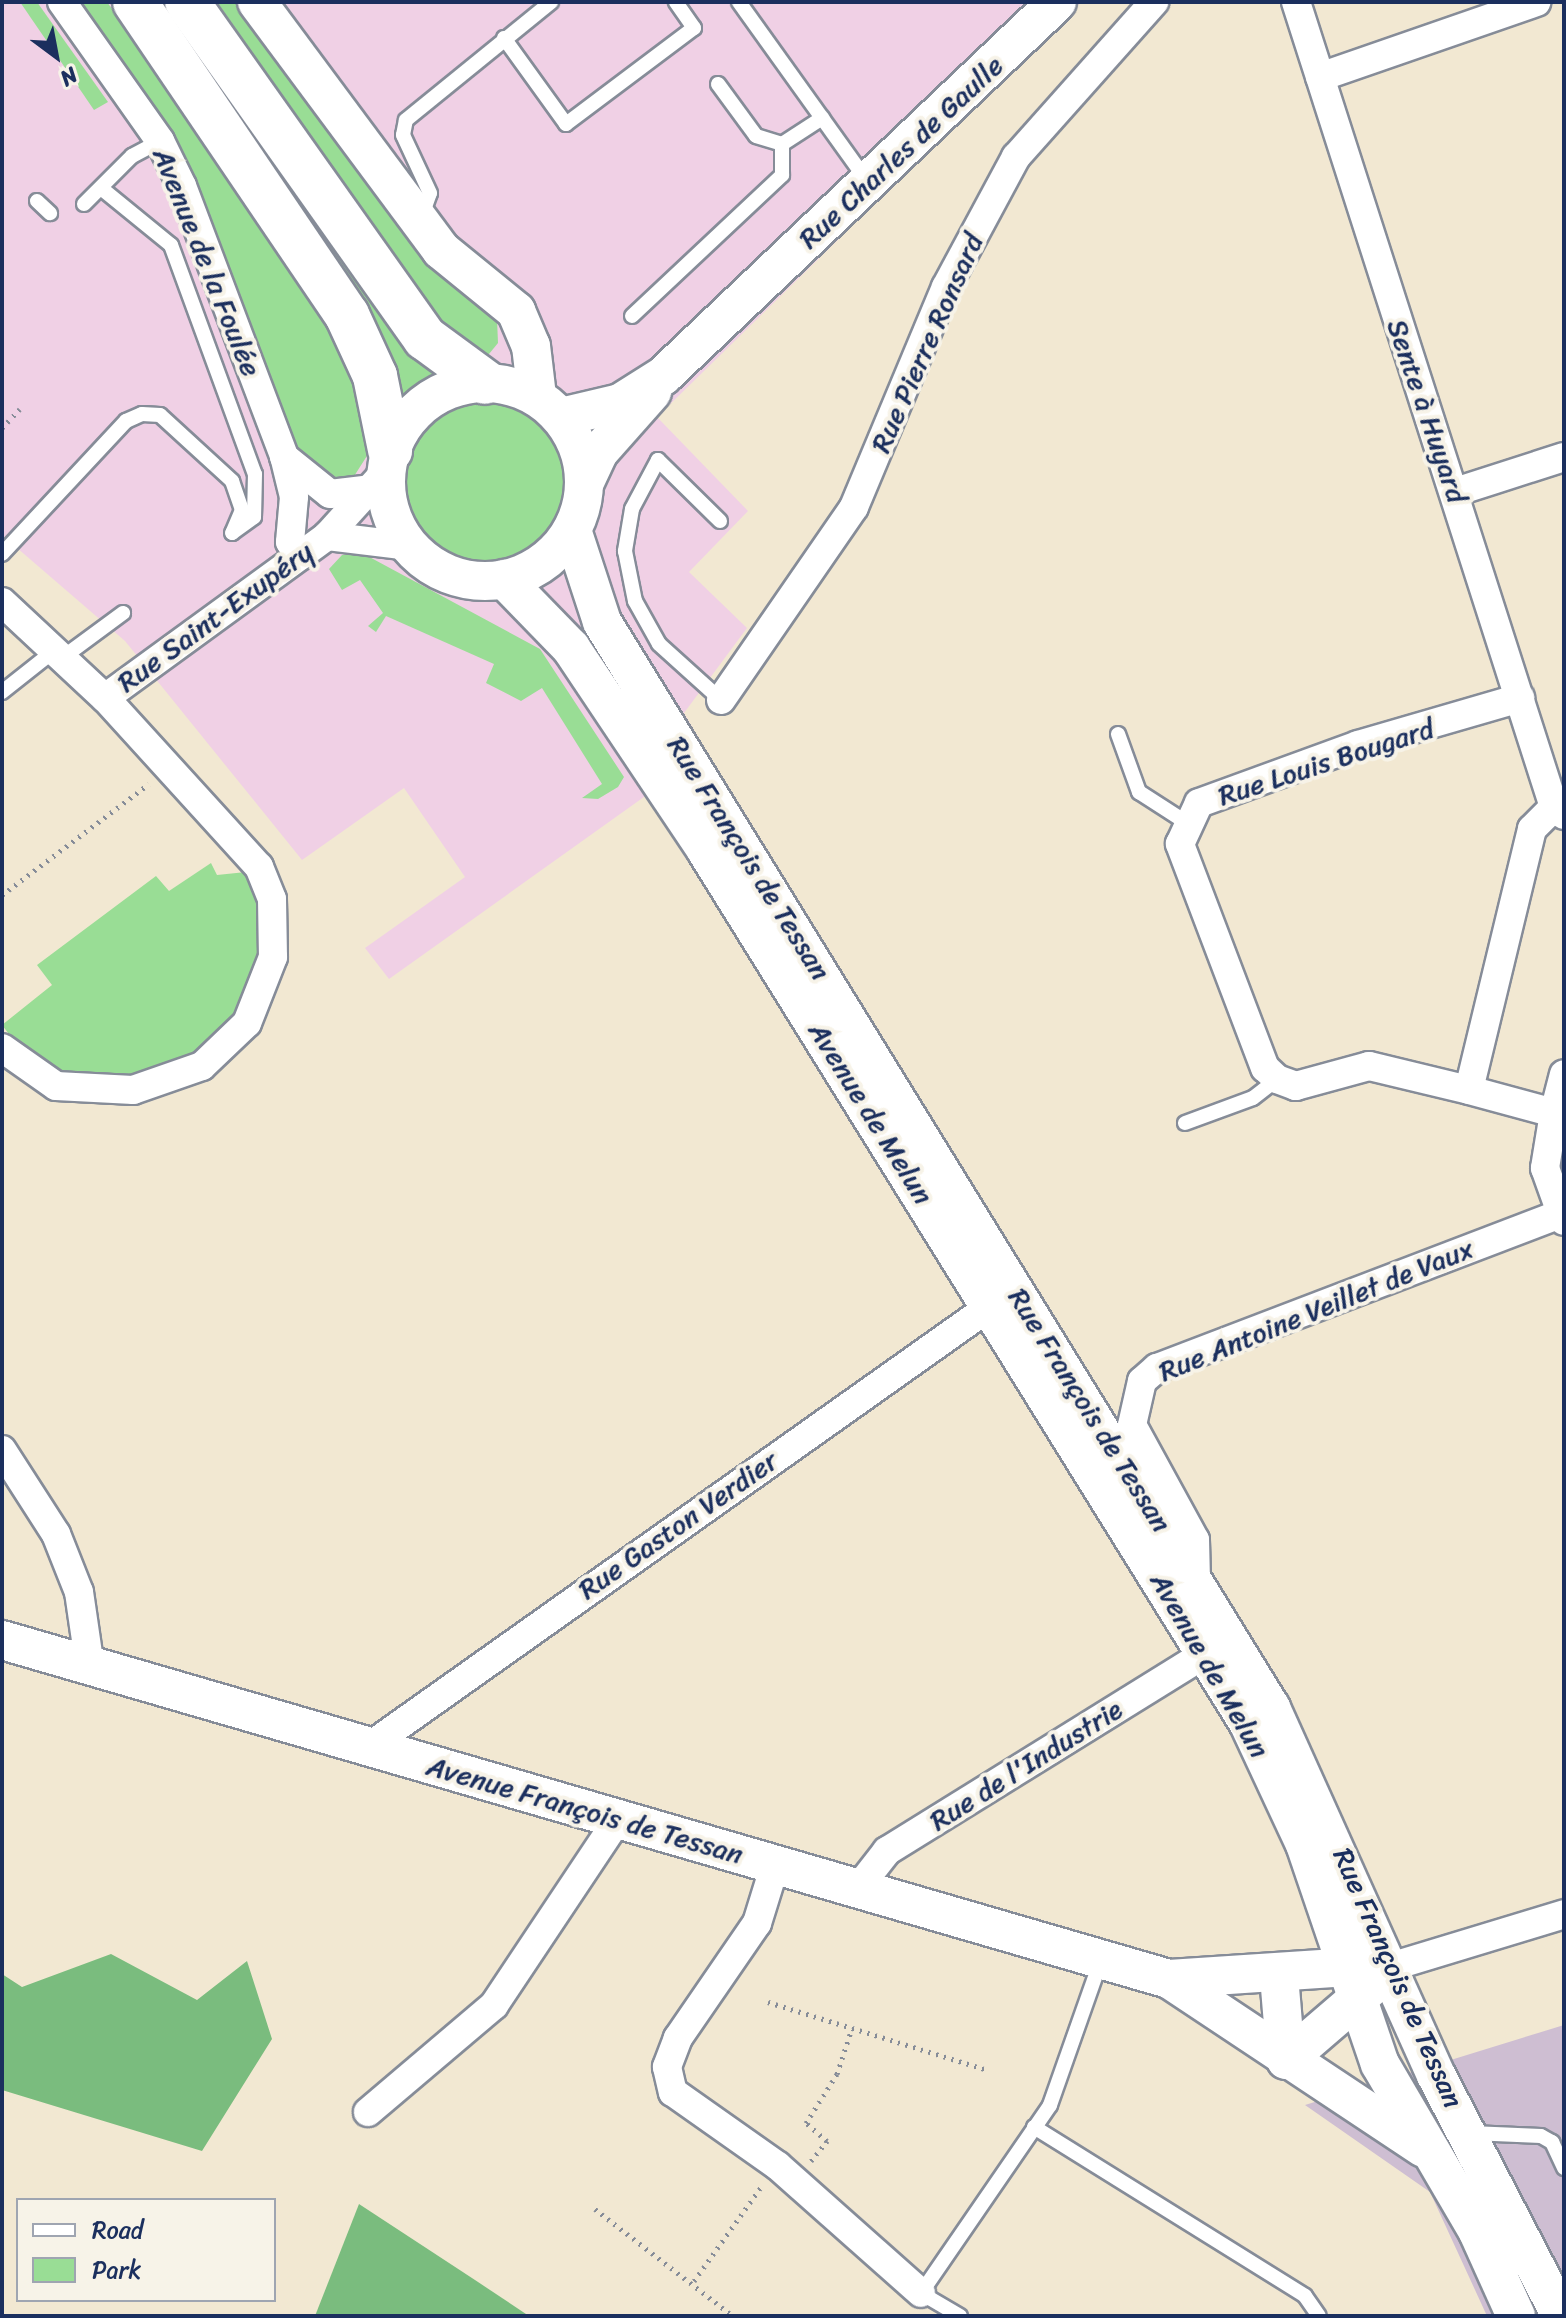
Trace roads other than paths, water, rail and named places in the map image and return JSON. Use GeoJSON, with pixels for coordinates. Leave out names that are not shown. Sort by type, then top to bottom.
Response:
{"type":"FeatureCollection","features":[{"type":"Feature","properties":{"kind":"highway"},"geometry":{"type":"LineString","coordinates":[[135,2],[347,315],[375,376],[380,471]]}},
{"type":"Feature","properties":{"kind":"highway"},"geometry":{"type":"LineString","coordinates":[[187,2],[425,338],[485,382]]}},
{"type":"Feature","properties":{"kind":"main road"},"geometry":{"type":"LineString","coordinates":[[257,2],[416,219],[525,327],[549,407],[574,437],[584,484],[572,530],[554,553],[504,579],[452,576],[408,546],[389,512],[380,471],[430,398],[485,382],[549,407]]}},
{"type":"Feature","properties":{"kind":"main road","name":"Rue Charles de Gaulle"},"geometry":{"type":"LineString","coordinates":[[742,298],[857,167],[1027,2]]}},
{"type":"Feature","properties":{"kind":"main road","name":"Rue Charles de Gaulle"},"geometry":{"type":"LineString","coordinates":[[584,484],[599,452],[663,376],[742,298],[833,220],[1057,2]]}},
{"type":"Feature","properties":{"kind":"main road"},"geometry":{"type":"LineString","coordinates":[[485,382],[513,337],[503,303]]}},
{"type":"Feature","properties":{"kind":"main road","name":"Rue Charles de Gaulle"},"geometry":{"type":"LineString","coordinates":[[549,407],[620,403],[663,376]]}},
{"type":"Feature","properties":{"kind":"main road","name":"Rue François de Tessan"},"geometry":{"type":"LineString","coordinates":[[572,530],[602,622],[1196,1581],[1304,1771],[1390,1967],[1561,2316]]}},
{"type":"Feature","properties":{"kind":"main road","name":"Avenue de Melun"},"geometry":{"type":"LineString","coordinates":[[504,579],[571,648],[992,1305],[1206,1653],[1305,1844],[1356,2005],[1516,2316]]}},
{"type":"Feature","properties":{"kind":"main road","name":"Avenue François de Tessan"},"geometry":{"type":"LineString","coordinates":[[2,1640],[1169,1979]]}},
{"type":"Feature","properties":{"kind":"main road"},"geometry":{"type":"LineString","coordinates":[[1169,1979],[1279,1976],[1344,1966],[1390,1967]]}},
{"type":"Feature","properties":{"kind":"main road"},"geometry":{"type":"LineString","coordinates":[[1286,2060],[1356,2005],[1390,1967]]}},
{"type":"Feature","properties":{"kind":"main road"},"geometry":{"type":"LineString","coordinates":[[1279,1976],[1286,2060]]}},
{"type":"Feature","properties":{"kind":"main road"},"geometry":{"type":"LineString","coordinates":[[1169,1979],[1286,2060],[1430,2152]]}},
{"type":"Feature","properties":{"kind":"street","name":"Avenue de la Foulée"},"geometry":{"type":"LineString","coordinates":[[62,2],[160,141],[284,456],[294,497],[290,542],[299,556]]}},
{"type":"Feature","properties":{"kind":"street","name":"Rue Pierre Ronsard"},"geometry":{"type":"LineString","coordinates":[[721,700],[854,507],[946,287],[1016,157],[1154,2]]}},
{"type":"Feature","properties":{"kind":"street","name":"Sente à Huyard"},"geometry":{"type":"LineString","coordinates":[[1296,2],[1559,811]]}},
{"type":"Feature","properties":{"kind":"street"},"geometry":{"type":"LineString","coordinates":[[1320,77],[1536,2]]}},
{"type":"Feature","properties":{"kind":"street"},"geometry":{"type":"LineString","coordinates":[[284,456],[330,494],[380,471]]}},
{"type":"Feature","properties":{"kind":"street"},"geometry":{"type":"LineString","coordinates":[[1455,492],[1564,457]]}},
{"type":"Feature","properties":{"kind":"street","name":"Rue Saint-Exupéry"},"geometry":{"type":"LineString","coordinates":[[2,1048],[56,1086],[133,1090],[202,1066],[247,1023],[273,957],[272,899],[240,838],[105,698],[327,536],[380,471]]}},
{"type":"Feature","properties":{"kind":"street","name":"Avenue de la Foulée"},"geometry":{"type":"LineString","coordinates":[[294,497],[327,536]]}},
{"type":"Feature","properties":{"kind":"street"},"geometry":{"type":"LineString","coordinates":[[327,536],[408,546]]}},
{"type":"Feature","properties":{"kind":"street"},"geometry":{"type":"LineString","coordinates":[[2,602],[105,698]]}},
{"type":"Feature","properties":{"kind":"street","name":"Rue Louis Bougard"},"geometry":{"type":"LineString","coordinates":[[1277,1079],[1265,1068],[1180,844],[1184,821],[1213,798],[1520,698]]}},
{"type":"Feature","properties":{"kind":"street"},"geometry":{"type":"LineString","coordinates":[[1469,1090],[1532,829],[1559,811]]}},
{"type":"Feature","properties":{"kind":"street"},"geometry":{"type":"LineString","coordinates":[[1277,1079],[1296,1086],[1369,1066],[1554,1113]]}},
{"type":"Feature","properties":{"kind":"street"},"geometry":{"type":"LineString","coordinates":[[1563,1218],[1545,1168],[1564,1074]]}},
{"type":"Feature","properties":{"kind":"street","name":"Rue Antoine Veillet de Vaux"},"geometry":{"type":"LineString","coordinates":[[1196,1581],[1195,1540],[1132,1425],[1132,1406],[1157,1368],[1563,1218]]}},
{"type":"Feature","properties":{"kind":"street","name":"Rue Gaston Verdier"},"geometry":{"type":"LineString","coordinates":[[367,1748],[992,1305]]}},
{"type":"Feature","properties":{"kind":"street"},"geometry":{"type":"LineString","coordinates":[[2,1450],[56,1534],[79,1592],[90,1667]]}},
{"type":"Feature","properties":{"kind":"street","name":"Rue de l'Industrie"},"geometry":{"type":"LineString","coordinates":[[858,1888],[887,1851],[1206,1653]]}},
{"type":"Feature","properties":{"kind":"street"},"geometry":{"type":"LineString","coordinates":[[368,2112],[494,2005],[618,1819]]}},
{"type":"Feature","properties":{"kind":"street"},"geometry":{"type":"LineString","coordinates":[[775,1865],[757,1923],[678,2038],[667,2067],[673,2092],[778,2166],[921,2293]]}},
{"type":"Feature","properties":{"kind":"street"},"geometry":{"type":"LineString","coordinates":[[1390,1967],[1564,1914]]}},
{"type":"Feature","properties":{"kind":"lane"},"geometry":{"type":"LineString","coordinates":[[416,219],[429,210],[430,193],[403,135],[406,120],[551,2]]}},
{"type":"Feature","properties":{"kind":"lane"},"geometry":{"type":"LineString","coordinates":[[504,38],[566,124],[694,28],[676,2]]}},
{"type":"Feature","properties":{"kind":"lane"},"geometry":{"type":"LineString","coordinates":[[739,2],[857,167]]}},
{"type":"Feature","properties":{"kind":"lane"},"geometry":{"type":"LineString","coordinates":[[718,84],[756,136],[782,144]]}},
{"type":"Feature","properties":{"kind":"lane"},"geometry":{"type":"LineString","coordinates":[[782,144],[822,118]]}},
{"type":"Feature","properties":{"kind":"lane"},"geometry":{"type":"LineString","coordinates":[[84,204],[132,156],[160,141]]}},
{"type":"Feature","properties":{"kind":"lane"},"geometry":{"type":"LineString","coordinates":[[632,316],[782,175],[782,144]]}},
{"type":"Feature","properties":{"kind":"lane"},"geometry":{"type":"LineString","coordinates":[[2,554],[43,498],[86,452],[126,421],[160,415],[241,494],[232,533],[254,517],[255,474],[171,245],[101,188]]}},
{"type":"Feature","properties":{"kind":"lane"},"geometry":{"type":"LineString","coordinates":[[37,201],[50,213]]}},
{"type":"Feature","properties":{"kind":"lane"},"geometry":{"type":"LineString","coordinates":[[720,521],[658,460],[632,509],[625,551],[635,601],[659,644],[721,700]]}},
{"type":"Feature","properties":{"kind":"lane"},"geometry":{"type":"LineString","coordinates":[[2,692],[123,613]]}},
{"type":"Feature","properties":{"kind":"lane"},"geometry":{"type":"LineString","coordinates":[[1118,734],[1139,792],[1184,821]]}},
{"type":"Feature","properties":{"kind":"lane"},"geometry":{"type":"LineString","coordinates":[[1185,1123],[1253,1098],[1277,1079]]}},
{"type":"Feature","properties":{"kind":"lane"},"geometry":{"type":"LineString","coordinates":[[960,2316],[921,2293],[1050,2105],[1101,1960]]}},
{"type":"Feature","properties":{"kind":"lane"},"geometry":{"type":"LineString","coordinates":[[1034,2127],[1305,2296],[1319,2316]]}},
{"type":"Feature","properties":{"kind":"lane"},"geometry":{"type":"LineString","coordinates":[[1469,2133],[1541,2136],[1552,2142],[1564,2168]]}}]}
